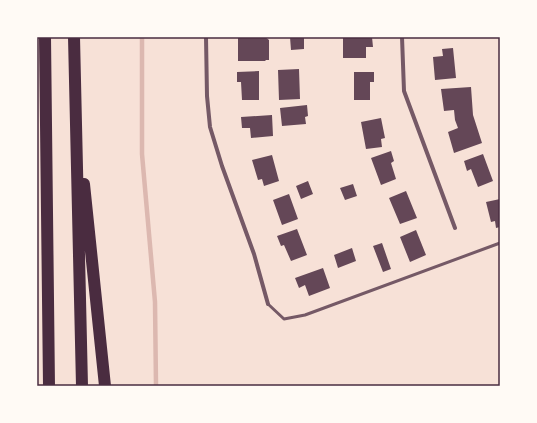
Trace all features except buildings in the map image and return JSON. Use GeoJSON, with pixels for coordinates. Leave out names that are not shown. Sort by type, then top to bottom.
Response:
{"type":"FeatureCollection","features":[{"type":"Feature","properties":{"kind":"highway"},"geometry":{"type":"LineString","coordinates":[[45,37],[50,386]]}},
{"type":"Feature","properties":{"kind":"highway"},"geometry":{"type":"LineString","coordinates":[[74,37],[82,386]]}},
{"type":"Feature","properties":{"kind":"highway"},"geometry":{"type":"LineString","coordinates":[[75,81],[92,271],[105,386]]}},
{"type":"Feature","properties":{"kind":"street"},"geometry":{"type":"LineString","coordinates":[[206,37],[207,96],[210,127],[222,166],[254,254],[268,304]]}},
{"type":"Feature","properties":{"kind":"street"},"geometry":{"type":"LineString","coordinates":[[402,37],[404,91],[455,228]]}},
{"type":"Feature","properties":{"kind":"lane"},"geometry":{"type":"LineString","coordinates":[[268,304],[284,319],[305,315],[500,243]]}},
{"type":"Feature","properties":{"kind":"waterway"},"geometry":{"type":"LineString","coordinates":[[142,37],[142,154],[155,302],[156,386]]}}]}
